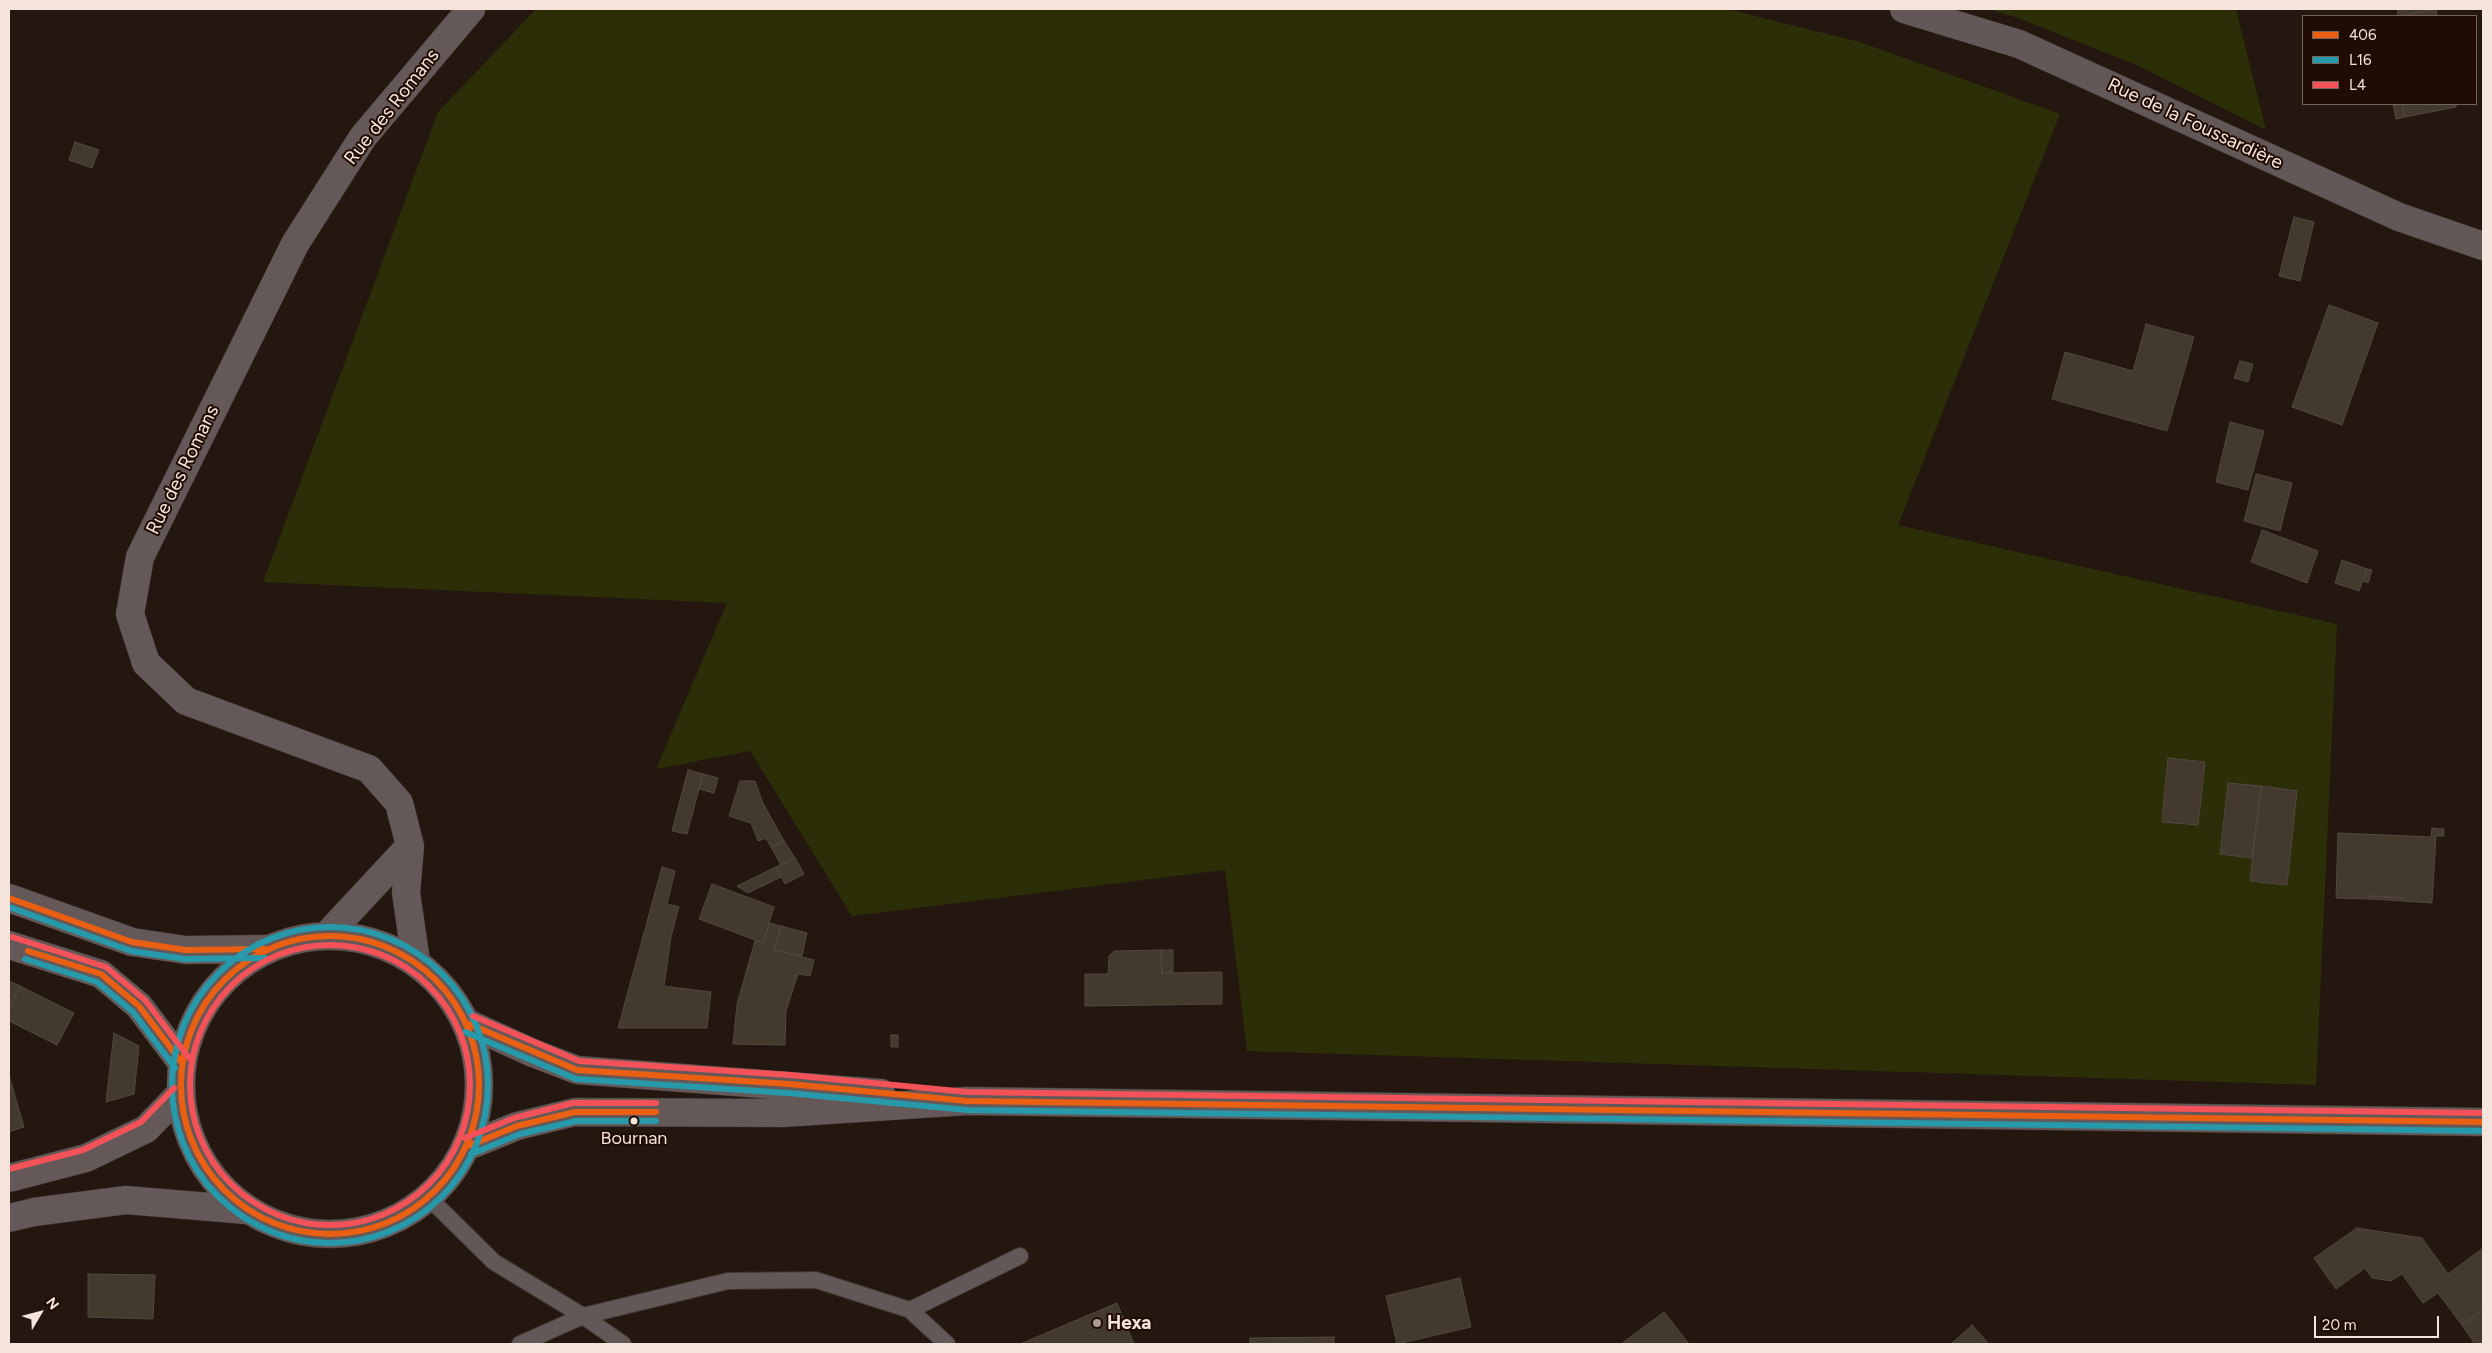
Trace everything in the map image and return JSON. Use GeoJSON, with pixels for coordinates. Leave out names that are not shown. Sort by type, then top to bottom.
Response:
{"type":"FeatureCollection","features":[{"type":"Feature","properties":{"kind":"main road","name":"Rue des Romans"},"geometry":{"type":"LineString","coordinates":[[416,961],[406,893],[410,846],[398,803],[369,769],[186,701],[146,662],[130,614],[140,557],[295,244],[363,137],[471,9]]}},
{"type":"Feature","properties":{"kind":"main road"},"geometry":{"type":"LineString","coordinates":[[328,934],[410,846]]}},
{"type":"Feature","properties":{"kind":"main road"},"geometry":{"type":"LineString","coordinates":[[9,898],[132,942],[186,950],[265,949],[328,934],[374,941],[416,961],[446,989],[468,1024],[481,1085],[468,1146],[430,1199],[387,1225],[340,1235],[290,1230],[246,1210],[212,1179],[190,1139],[180,1094],[182,1063],[196,1016],[225,978],[265,949]]}},
{"type":"Feature","properties":{"kind":"main road"},"geometry":{"type":"LineString","coordinates":[[9,945],[101,974],[139,1006],[182,1063]]}},
{"type":"Feature","properties":{"kind":"main road"},"geometry":{"type":"LineString","coordinates":[[468,1024],[577,1070],[789,1084],[968,1101]]}},
{"type":"Feature","properties":{"kind":"main road"},"geometry":{"type":"LineString","coordinates":[[9,1178],[86,1158],[146,1129],[180,1094]]}},
{"type":"Feature","properties":{"kind":"main road"},"geometry":{"type":"LineString","coordinates":[[468,1146],[516,1126],[576,1112],[783,1112],[968,1101],[2483,1122]]}},
{"type":"Feature","properties":{"kind":"main road"},"geometry":{"type":"LineString","coordinates":[[9,1218],[34,1212],[126,1200],[246,1210]]}},
{"type":"Feature","properties":{"kind":"street","name":"Rue de la Foussardière"},"geometry":{"type":"LineString","coordinates":[[1904,9],[2019,44],[2399,217],[2483,246]]}},
{"type":"Feature","properties":{"kind":"lane"},"geometry":{"type":"LineString","coordinates":[[430,1199],[494,1262],[583,1316],[622,1344]]}},
{"type":"Feature","properties":{"kind":"lane"},"geometry":{"type":"LineString","coordinates":[[910,1310],[1020,1256]]}},
{"type":"Feature","properties":{"kind":"lane"},"geometry":{"type":"LineString","coordinates":[[520,1344],[583,1316],[728,1281],[816,1280],[910,1310],[947,1344]]}},
{"type":"Feature","properties":{"kind":"green space"},"geometry":{"type":"Polygon","coordinates":[[[536,9],[1727,9],[1860,42],[2060,114],[1898,525],[2337,624],[2316,1085],[1247,1051],[1225,870],[852,916],[750,751],[656,769],[727,603],[263,582],[438,112],[536,9]]]}},
{"type":"Feature","properties":{"kind":"green space"},"geometry":{"type":"Polygon","coordinates":[[[1988,9],[2236,9],[2266,130],[2139,66],[2015,17],[1988,9]]]}},
{"type":"Feature","properties":{"kind":"building"},"geometry":{"type":"Polygon","coordinates":[[[2397,9],[2436,9],[2403,15],[2398,15],[2397,9]]]}},
{"type":"Feature","properties":{"kind":"building"},"geometry":{"type":"Polygon","coordinates":[[[2436,9],[2437,15],[2403,15],[2436,9]]]}},
{"type":"Feature","properties":{"kind":"building"},"geometry":{"type":"Polygon","coordinates":[[[2393,105],[2402,105],[2405,117],[2396,119],[2393,105]]]}},
{"type":"Feature","properties":{"kind":"building"},"geometry":{"type":"Polygon","coordinates":[[[2402,105],[2456,105],[2456,107],[2405,117],[2402,105]]]}},
{"type":"Feature","properties":{"kind":"building"},"geometry":{"type":"Polygon","coordinates":[[[75,142],[99,150],[92,168],[69,160],[75,142]]]}},
{"type":"Feature","properties":{"kind":"building"},"geometry":{"type":"Polygon","coordinates":[[[2294,217],[2314,222],[2300,281],[2279,276],[2294,217]]]}},
{"type":"Feature","properties":{"kind":"building"},"geometry":{"type":"Polygon","coordinates":[[[2329,305],[2378,323],[2342,425],[2292,407],[2329,305]]]}},
{"type":"Feature","properties":{"kind":"building"},"geometry":{"type":"Polygon","coordinates":[[[2146,324],[2194,337],[2167,431],[2052,399],[2065,352],[2133,371],[2146,324]]]}},
{"type":"Feature","properties":{"kind":"building"},"geometry":{"type":"Polygon","coordinates":[[[2240,361],[2253,364],[2248,382],[2234,378],[2240,361]]]}},
{"type":"Feature","properties":{"kind":"building"},"geometry":{"type":"Polygon","coordinates":[[[2230,422],[2264,431],[2248,490],[2216,482],[2230,422]]]}},
{"type":"Feature","properties":{"kind":"building"},"geometry":{"type":"Polygon","coordinates":[[[2256,474],[2292,483],[2280,531],[2244,521],[2256,474]]]}},
{"type":"Feature","properties":{"kind":"building"},"geometry":{"type":"Polygon","coordinates":[[[2262,530],[2318,551],[2307,583],[2251,562],[2262,530]]]}},
{"type":"Feature","properties":{"kind":"building"},"geometry":{"type":"Polygon","coordinates":[[[2342,560],[2367,569],[2359,591],[2335,583],[2342,560]]]}},
{"type":"Feature","properties":{"kind":"building"},"geometry":{"type":"Polygon","coordinates":[[[2367,569],[2372,570],[2368,583],[2363,581],[2367,569]]]}},
{"type":"Feature","properties":{"kind":"building"},"geometry":{"type":"Polygon","coordinates":[[[2168,758],[2205,762],[2198,825],[2162,822],[2168,758]]]}},
{"type":"Feature","properties":{"kind":"building"},"geometry":{"type":"Polygon","coordinates":[[[688,770],[703,774],[687,834],[672,831],[688,770]]]}},
{"type":"Feature","properties":{"kind":"building"},"geometry":{"type":"Polygon","coordinates":[[[703,774],[718,778],[714,793],[699,789],[703,774]]]}},
{"type":"Feature","properties":{"kind":"building"},"geometry":{"type":"Polygon","coordinates":[[[740,781],[755,781],[763,803],[784,841],[771,847],[766,838],[758,841],[751,823],[729,816],[740,781]]]}},
{"type":"Feature","properties":{"kind":"building"},"geometry":{"type":"Polygon","coordinates":[[[2228,783],[2261,786],[2252,858],[2220,854],[2228,783]]]}},
{"type":"Feature","properties":{"kind":"building"},"geometry":{"type":"Polygon","coordinates":[[[2261,786],[2297,791],[2287,885],[2250,881],[2261,786]]]}},
{"type":"Feature","properties":{"kind":"building"},"geometry":{"type":"Polygon","coordinates":[[[2432,828],[2444,829],[2444,836],[2436,836],[2432,903],[2404,901],[2404,898],[2370,896],[2370,899],[2336,898],[2338,833],[2431,837],[2432,828]]]}},
{"type":"Feature","properties":{"kind":"building"},"geometry":{"type":"Polygon","coordinates":[[[784,841],[795,858],[781,865],[771,847],[784,841]]]}},
{"type":"Feature","properties":{"kind":"building"},"geometry":{"type":"Polygon","coordinates":[[[795,858],[804,874],[785,884],[776,867],[795,858]]]}},
{"type":"Feature","properties":{"kind":"building"},"geometry":{"type":"Polygon","coordinates":[[[662,867],[675,871],[667,904],[679,907],[671,937],[664,986],[711,992],[707,1028],[618,1028],[662,867]]]}},
{"type":"Feature","properties":{"kind":"building"},"geometry":{"type":"Polygon","coordinates":[[[776,867],[781,877],[748,893],[737,886],[776,867]]]}},
{"type":"Feature","properties":{"kind":"building"},"geometry":{"type":"Polygon","coordinates":[[[712,884],[774,907],[763,943],[699,919],[712,884]]]}},
{"type":"Feature","properties":{"kind":"building"},"geometry":{"type":"Polygon","coordinates":[[[2370,896],[2404,898],[2404,901],[2370,899],[2370,896]]]}},
{"type":"Feature","properties":{"kind":"building"},"geometry":{"type":"Polygon","coordinates":[[[769,923],[781,926],[774,950],[814,960],[810,976],[798,974],[786,1011],[785,1045],[733,1044],[737,1004],[755,941],[763,943],[769,923]]]}},
{"type":"Feature","properties":{"kind":"building"},"geometry":{"type":"Polygon","coordinates":[[[781,926],[807,933],[802,956],[774,950],[781,926]]]}},
{"type":"Feature","properties":{"kind":"building"},"geometry":{"type":"Polygon","coordinates":[[[1161,950],[1162,973],[1222,972],[1222,1004],[1085,1006],[1085,974],[1108,974],[1109,956],[1114,951],[1161,950]]]}},
{"type":"Feature","properties":{"kind":"building"},"geometry":{"type":"Polygon","coordinates":[[[1161,950],[1173,950],[1173,972],[1162,973],[1161,950]]]}},
{"type":"Feature","properties":{"kind":"building"},"geometry":{"type":"Polygon","coordinates":[[[9,981],[20,986],[9,1008],[9,981]]]}},
{"type":"Feature","properties":{"kind":"building"},"geometry":{"type":"Polygon","coordinates":[[[20,986],[74,1013],[57,1045],[9,1021],[9,1008],[20,986]]]}},
{"type":"Feature","properties":{"kind":"building"},"geometry":{"type":"Polygon","coordinates":[[[114,1033],[139,1046],[134,1094],[106,1102],[114,1033]]]}},
{"type":"Feature","properties":{"kind":"building"},"geometry":{"type":"Polygon","coordinates":[[[891,1035],[898,1035],[898,1047],[891,1047],[891,1035]]]}},
{"type":"Feature","properties":{"kind":"building"},"geometry":{"type":"Polygon","coordinates":[[[9,1075],[24,1127],[9,1132],[9,1075]]]}},
{"type":"Feature","properties":{"kind":"building"},"geometry":{"type":"Polygon","coordinates":[[[2357,1228],[2422,1238],[2448,1274],[2483,1248],[2483,1310],[2462,1325],[2438,1293],[2423,1303],[2402,1274],[2391,1281],[2372,1278],[2365,1268],[2336,1289],[2314,1258],[2357,1228]]]}},
{"type":"Feature","properties":{"kind":"building"},"geometry":{"type":"Polygon","coordinates":[[[88,1274],[155,1275],[153,1319],[88,1317],[88,1274]]]}},
{"type":"Feature","properties":{"kind":"building"},"geometry":{"type":"Polygon","coordinates":[[[1460,1278],[1471,1327],[1397,1344],[1386,1296],[1460,1278]]]}},
{"type":"Feature","properties":{"kind":"building","name":"Hexa"},"geometry":{"type":"Polygon","coordinates":[[[1117,1303],[1134,1344],[1020,1344],[1117,1303]]]}},
{"type":"Feature","properties":{"kind":"building"},"geometry":{"type":"Polygon","coordinates":[[[2483,1310],[2483,1344],[2475,1344],[2462,1325],[2483,1310]]]}},
{"type":"Feature","properties":{"kind":"building"},"geometry":{"type":"Polygon","coordinates":[[[1664,1312],[1689,1344],[1621,1344],[1664,1312]]]}},
{"type":"Feature","properties":{"kind":"building"},"geometry":{"type":"Polygon","coordinates":[[[1972,1325],[1989,1344],[1951,1344],[1972,1325]]]}},
{"type":"Feature","properties":{"kind":"building"},"geometry":{"type":"Polygon","coordinates":[[[1334,1337],[1334,1344],[1250,1344],[1250,1338],[1334,1337]]]}},
{"type":"Feature","properties":{"kind":"transit line","name":"406"},"geometry":{"type":"LineString","coordinates":[[9,898],[132,942],[186,950],[265,949]]}},
{"type":"Feature","properties":{"kind":"transit line","name":"L16"},"geometry":{"type":"LineString","coordinates":[[9,907],[131,951],[185,959],[265,958]]}},
{"type":"Feature","properties":{"kind":"transit line","name":"L16"},"geometry":{"type":"LineString","coordinates":[[330,927],[361,930],[390,939],[418,954],[442,973],[461,997],[476,1025],[485,1054],[488,1085],[485,1116],[476,1145],[461,1173],[442,1197],[418,1216],[390,1231],[361,1240],[330,1243],[299,1240],[270,1231],[242,1216],[218,1197],[199,1173],[184,1145],[175,1116],[172,1085],[175,1054],[184,1025],[199,997],[218,973],[242,954],[270,939],[299,930],[330,927]]}},
{"type":"Feature","properties":{"kind":"transit line","name":"406"},"geometry":{"type":"LineString","coordinates":[[330,936],[359,939],[387,947],[413,961],[436,979],[454,1002],[468,1028],[476,1056],[479,1085],[476,1114],[468,1142],[454,1168],[436,1191],[413,1209],[387,1223],[359,1231],[330,1234],[301,1231],[273,1223],[247,1209],[224,1191],[206,1168],[192,1142],[184,1114],[181,1085],[184,1056],[192,1028],[206,1002],[224,979],[247,961],[273,947],[301,939],[330,936]]}},
{"type":"Feature","properties":{"kind":"transit line","name":"L4"},"geometry":{"type":"LineString","coordinates":[[12,937],[106,967],[145,1000],[189,1058]]}},
{"type":"Feature","properties":{"kind":"transit line","name":"L4"},"geometry":{"type":"LineString","coordinates":[[316,945],[344,945],[384,955],[396,961],[419,976],[439,996],[460,1031],[468,1058],[470,1085],[468,1112],[460,1139],[439,1174],[419,1194],[396,1209],[371,1219],[344,1225],[316,1225],[276,1215],[264,1209],[241,1194],[221,1174],[206,1151],[196,1126],[190,1099],[190,1071],[200,1031],[206,1019],[221,996],[241,976],[264,961],[289,951],[316,945]]}},
{"type":"Feature","properties":{"kind":"transit line","name":"406"},"geometry":{"type":"LineString","coordinates":[[28,951],[101,974],[139,1006],[182,1063]]}},
{"type":"Feature","properties":{"kind":"transit line","name":"L16"},"geometry":{"type":"LineString","coordinates":[[25,959],[97,982],[133,1012],[175,1068]]}},
{"type":"Feature","properties":{"kind":"transit line","name":"L4"},"geometry":{"type":"LineString","coordinates":[[473,1016],[579,1061],[790,1075],[967,1092],[2483,1113]]}},
{"type":"Feature","properties":{"kind":"transit line","name":"406"},"geometry":{"type":"LineString","coordinates":[[469,1024],[577,1070],[789,1084],[967,1101],[2483,1122]]}},
{"type":"Feature","properties":{"kind":"transit line","name":"L16"},"geometry":{"type":"LineString","coordinates":[[465,1032],[576,1079],[788,1093],[967,1110],[2483,1131]]}},
{"type":"Feature","properties":{"kind":"transit line","name":"L4"},"geometry":{"type":"LineString","coordinates":[[9,1169],[83,1150],[141,1122],[174,1088]]}},
{"type":"Feature","properties":{"kind":"transit line","name":"L4"},"geometry":{"type":"LineString","coordinates":[[465,1138],[514,1118],[573,1103],[656,1103]]}},
{"type":"Feature","properties":{"kind":"transit line","name":"406"},"geometry":{"type":"LineString","coordinates":[[468,1146],[517,1126],[575,1112],[656,1112]]}},
{"type":"Feature","properties":{"kind":"transit line","name":"L16"},"geometry":{"type":"LineString","coordinates":[[471,1154],[520,1134],[576,1121],[656,1121]]}},
{"type":"Feature","properties":{"kind":"place","name":"Bournan"},"geometry":{"type":"Point","coordinates":[634,1121]}},
{"type":"Feature","properties":{"kind":"place","name":"Hexa"},"geometry":{"type":"Point","coordinates":[1097,1323]}}]}
